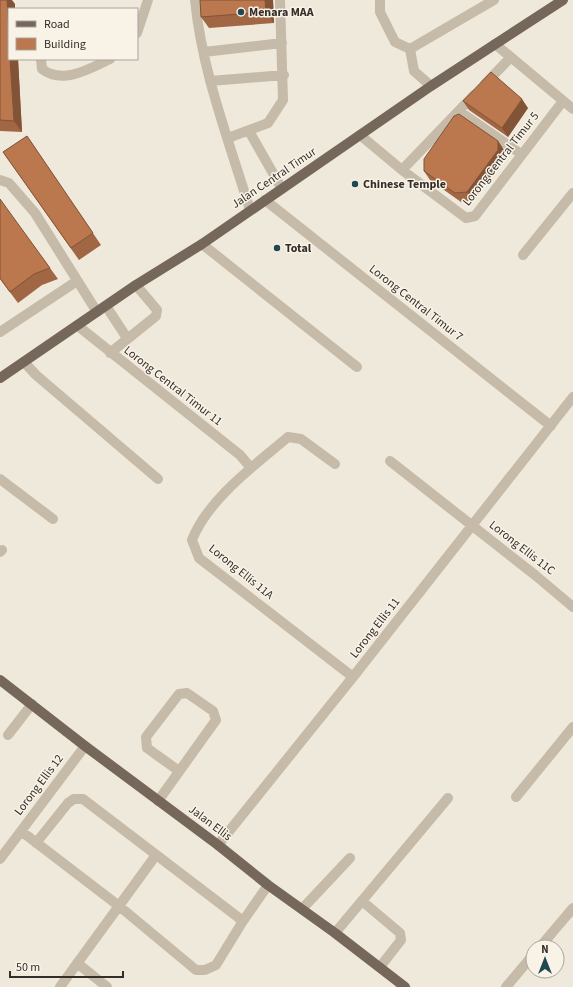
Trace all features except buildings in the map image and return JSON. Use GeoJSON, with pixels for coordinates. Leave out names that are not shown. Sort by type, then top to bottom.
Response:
{"type":"FeatureCollection","features":[{"type":"Feature","properties":{"kind":"main road","name":"Jalan Central Timur"},"geometry":{"type":"LineString","coordinates":[[0,378],[136,285],[202,244],[431,86],[563,0]]}},
{"type":"Feature","properties":{"kind":"main road","name":"Jalan Ellis"},"geometry":{"type":"LineString","coordinates":[[0,680],[85,746],[218,845],[268,885],[335,933],[405,987]]}},
{"type":"Feature","properties":{"kind":"street"},"geometry":{"type":"LineString","coordinates":[[138,30],[148,0]]}},
{"type":"Feature","properties":{"kind":"street"},"geometry":{"type":"LineString","coordinates":[[195,0],[210,81],[250,210]]}},
{"type":"Feature","properties":{"kind":"street"},"geometry":{"type":"LineString","coordinates":[[228,138],[268,123],[283,100],[284,75],[280,0]]}},
{"type":"Feature","properties":{"kind":"street"},"geometry":{"type":"LineString","coordinates":[[380,0],[380,12],[395,42],[410,49]]}},
{"type":"Feature","properties":{"kind":"street"},"geometry":{"type":"LineString","coordinates":[[410,49],[494,0]]}},
{"type":"Feature","properties":{"kind":"street"},"geometry":{"type":"LineString","coordinates":[[204,52],[282,43]]}},
{"type":"Feature","properties":{"kind":"street"},"geometry":{"type":"LineString","coordinates":[[495,44],[573,109]]}},
{"type":"Feature","properties":{"kind":"street"},"geometry":{"type":"LineString","coordinates":[[410,49],[414,71],[431,86]]}},
{"type":"Feature","properties":{"kind":"street"},"geometry":{"type":"LineString","coordinates":[[402,170],[511,57]]}},
{"type":"Feature","properties":{"kind":"street"},"geometry":{"type":"LineString","coordinates":[[41,60],[42,69],[50,75],[58,75],[79,74],[108,60]]}},
{"type":"Feature","properties":{"kind":"street"},"geometry":{"type":"LineString","coordinates":[[210,81],[284,75]]}},
{"type":"Feature","properties":{"kind":"street","name":"Lorong Central Timur 5"},"geometry":{"type":"LineString","coordinates":[[360,135],[402,170],[466,218],[475,216],[563,101]]}},
{"type":"Feature","properties":{"kind":"street"},"geometry":{"type":"LineString","coordinates":[[459,111],[521,154]]}},
{"type":"Feature","properties":{"kind":"street"},"geometry":{"type":"LineString","coordinates":[[249,131],[282,189]]}},
{"type":"Feature","properties":{"kind":"street"},"geometry":{"type":"LineString","coordinates":[[0,180],[8,183],[35,213],[97,312]]}},
{"type":"Feature","properties":{"kind":"street"},"geometry":{"type":"LineString","coordinates":[[523,255],[573,193]]}},
{"type":"Feature","properties":{"kind":"street","name":"Lorong Central Timur 7"},"geometry":{"type":"LineString","coordinates":[[265,200],[551,426]]}},
{"type":"Feature","properties":{"kind":"street"},"geometry":{"type":"LineString","coordinates":[[202,244],[357,367]]}},
{"type":"Feature","properties":{"kind":"street"},"geometry":{"type":"LineString","coordinates":[[0,332],[77,281]]}},
{"type":"Feature","properties":{"kind":"street"},"geometry":{"type":"LineString","coordinates":[[110,353],[156,316],[157,310],[136,285]]}},
{"type":"Feature","properties":{"kind":"street"},"geometry":{"type":"LineString","coordinates":[[106,306],[127,338]]}},
{"type":"Feature","properties":{"kind":"street","name":"Lorong Central Timur 11"},"geometry":{"type":"LineString","coordinates":[[78,326],[240,455],[251,468]]}},
{"type":"Feature","properties":{"kind":"street"},"geometry":{"type":"LineString","coordinates":[[24,362],[36,375],[158,478]]}},
{"type":"Feature","properties":{"kind":"street","name":"Lorong Ellis 11"},"geometry":{"type":"LineString","coordinates":[[218,845],[353,677],[573,398]]}},
{"type":"Feature","properties":{"kind":"street","name":"Lorong Ellis 11A"},"geometry":{"type":"LineString","coordinates":[[335,464],[301,439],[288,437],[251,468],[208,511],[192,540],[199,558],[353,677]]}},
{"type":"Feature","properties":{"kind":"street","name":"Lorong Ellis 11C"},"geometry":{"type":"LineString","coordinates":[[390,462],[573,607]]}},
{"type":"Feature","properties":{"kind":"street"},"geometry":{"type":"LineString","coordinates":[[0,479],[53,519]]}},
{"type":"Feature","properties":{"kind":"street"},"geometry":{"type":"LineString","coordinates":[[158,801],[216,720],[213,711],[187,693],[178,694],[146,737],[147,748],[179,771]]}},
{"type":"Feature","properties":{"kind":"street"},"geometry":{"type":"LineString","coordinates":[[8,734],[32,704]]}},
{"type":"Feature","properties":{"kind":"street"},"geometry":{"type":"LineString","coordinates":[[516,796],[573,727]]}},
{"type":"Feature","properties":{"kind":"street","name":"Lorong Ellis 12"},"geometry":{"type":"LineString","coordinates":[[0,859],[85,746]]}},
{"type":"Feature","properties":{"kind":"street"},"geometry":{"type":"LineString","coordinates":[[335,933],[448,798]]}},
{"type":"Feature","properties":{"kind":"street"},"geometry":{"type":"LineString","coordinates":[[36,843],[68,803],[74,799],[83,799],[243,921]]}},
{"type":"Feature","properties":{"kind":"street"},"geometry":{"type":"LineString","coordinates":[[21,831],[119,906],[196,970],[205,970],[216,965],[243,921],[268,885]]}},
{"type":"Feature","properties":{"kind":"street"},"geometry":{"type":"LineString","coordinates":[[60,987],[156,855]]}},
{"type":"Feature","properties":{"kind":"street"},"geometry":{"type":"LineString","coordinates":[[302,909],[350,858]]}},
{"type":"Feature","properties":{"kind":"street"},"geometry":{"type":"LineString","coordinates":[[362,901],[400,933],[401,940],[380,967]]}},
{"type":"Feature","properties":{"kind":"street"},"geometry":{"type":"LineString","coordinates":[[547,939],[573,908]]}},
{"type":"Feature","properties":{"kind":"street"},"geometry":{"type":"LineString","coordinates":[[77,963],[107,987]]}},
{"type":"Feature","properties":{"kind":"street"},"geometry":{"type":"LineString","coordinates":[[506,987],[525,964]]}},
{"type":"Feature","properties":{"kind":"place","name":"Menara MAA"},"geometry":{"type":"Point","coordinates":[241,12]}},
{"type":"Feature","properties":{"kind":"place","name":"Chinese Temple"},"geometry":{"type":"Point","coordinates":[355,184]}},
{"type":"Feature","properties":{"kind":"place","name":"Total"},"geometry":{"type":"Point","coordinates":[277,248]}}]}
